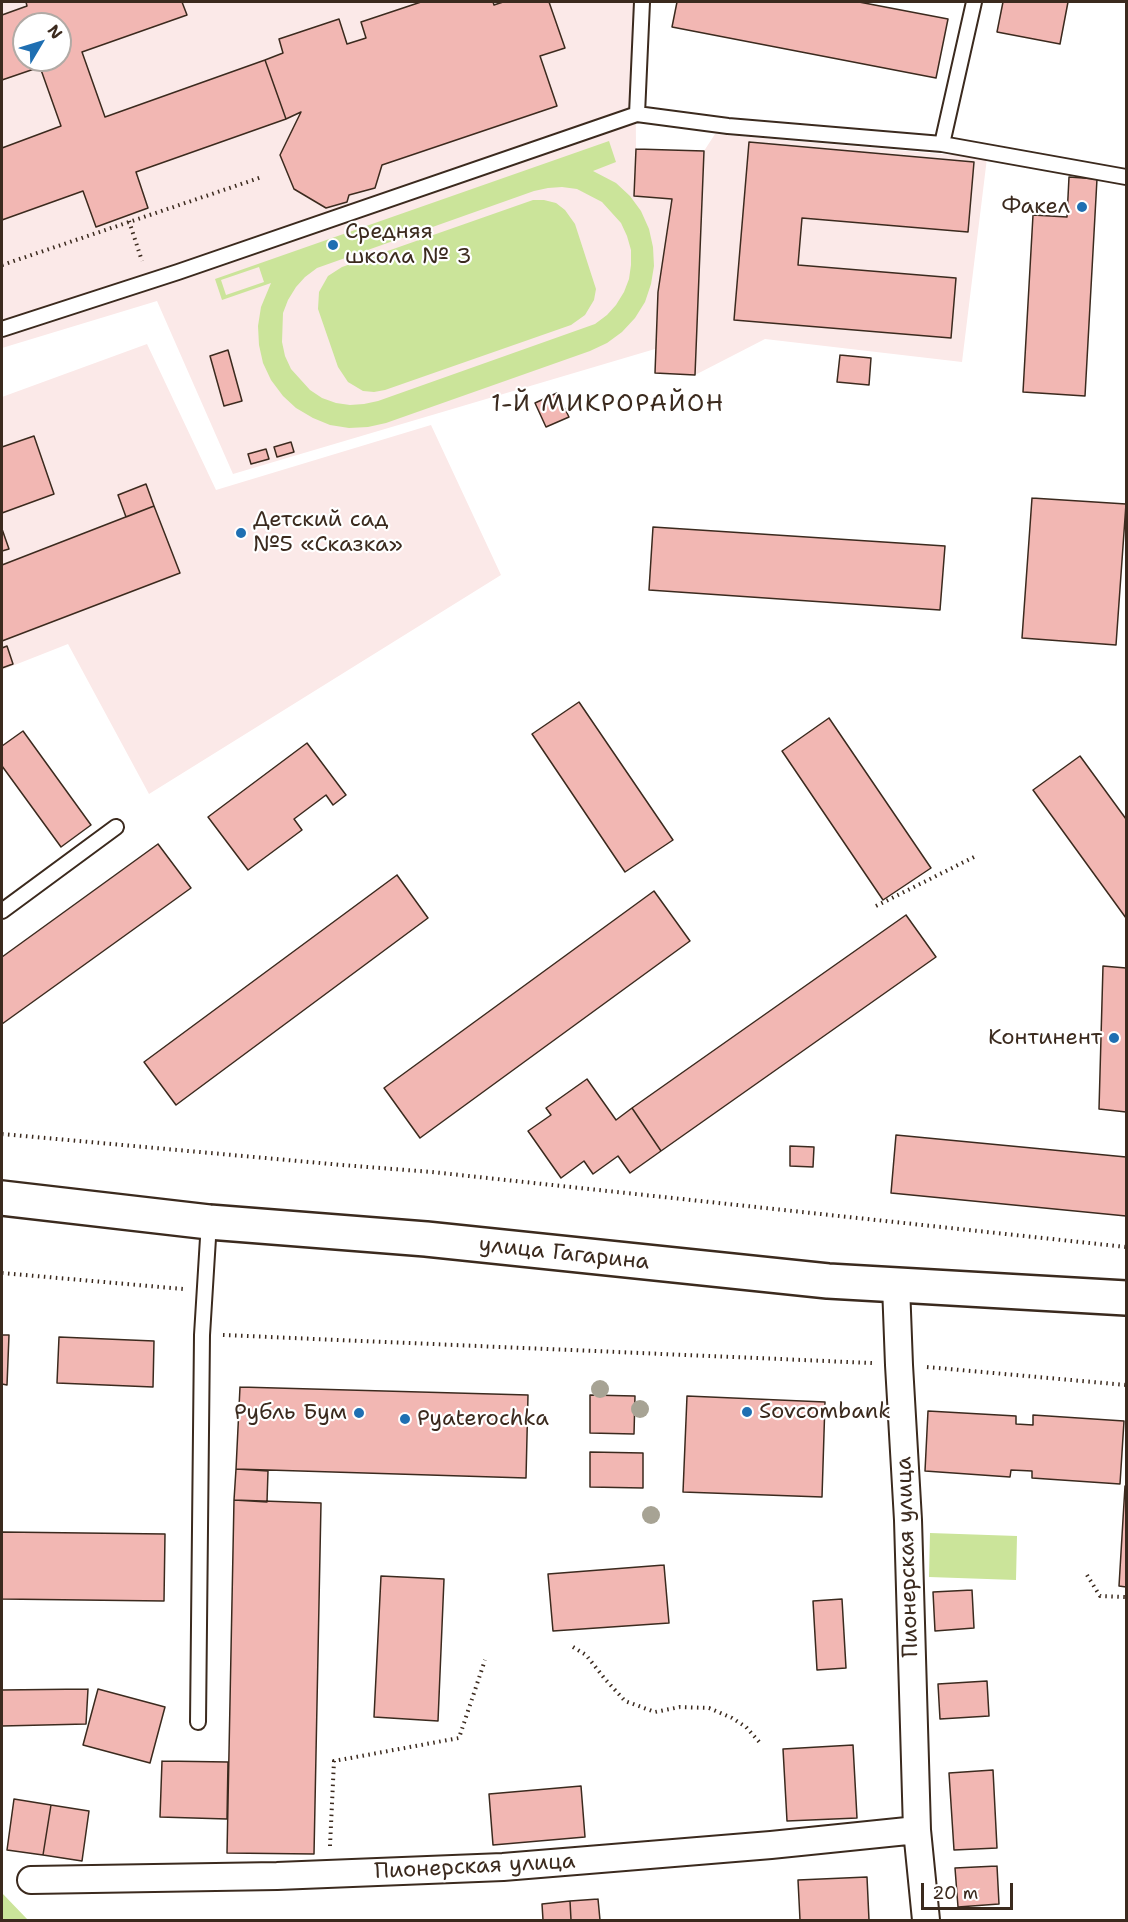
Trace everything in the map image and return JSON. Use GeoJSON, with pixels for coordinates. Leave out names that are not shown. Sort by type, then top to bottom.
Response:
{"type":"FeatureCollection","features":[{"type":"Feature","properties":{"kind":"main road","name":"улица Гагарина"},"geometry":{"type":"LineString","coordinates":[[2,1198],[209,1222],[426,1239],[828,1281],[1126,1298]]}},
{"type":"Feature","properties":{"kind":"street","name":"Пионерская улица"},"geometry":{"type":"LineString","coordinates":[[896,1285],[908,1520],[917,1830],[926,1920]]}},
{"type":"Feature","properties":{"kind":"street","name":"Пионерская улица"},"geometry":{"type":"LineString","coordinates":[[31,1880],[329,1874],[503,1867],[759,1846],[917,1830]]}},
{"type":"Feature","properties":{"kind":"lane"},"geometry":{"type":"LineString","coordinates":[[637,114],[642,2]]}},
{"type":"Feature","properties":{"kind":"lane"},"geometry":{"type":"LineString","coordinates":[[942,144],[972,2]]}},
{"type":"Feature","properties":{"kind":"lane"},"geometry":{"type":"LineString","coordinates":[[2,329],[637,114],[728,126],[942,144],[1126,177]]}},
{"type":"Feature","properties":{"kind":"lane"},"geometry":{"type":"LineString","coordinates":[[2,911],[116,828]]}},
{"type":"Feature","properties":{"kind":"lane"},"geometry":{"type":"LineString","coordinates":[[198,1722],[202,1335],[209,1222]]}},
{"type":"Feature","properties":{"kind":"path"},"geometry":{"type":"LineString","coordinates":[[2,265],[261,177]]}},
{"type":"Feature","properties":{"kind":"path"},"geometry":{"type":"LineString","coordinates":[[129,222],[149,281]]}},
{"type":"Feature","properties":{"kind":"path"},"geometry":{"type":"LineString","coordinates":[[876,906],[974,857]]}},
{"type":"Feature","properties":{"kind":"path"},"geometry":{"type":"LineString","coordinates":[[2,1134],[432,1172],[1126,1247]]}},
{"type":"Feature","properties":{"kind":"path"},"geometry":{"type":"LineString","coordinates":[[2,1273],[204,1291]]}},
{"type":"Feature","properties":{"kind":"path"},"geometry":{"type":"LineString","coordinates":[[202,1335],[899,1365],[1126,1384]]}},
{"type":"Feature","properties":{"kind":"path"},"geometry":{"type":"LineString","coordinates":[[1087,1575],[1101,1596],[1126,1597]]}},
{"type":"Feature","properties":{"kind":"path"},"geometry":{"type":"LineString","coordinates":[[573,1647],[586,1655],[625,1701],[656,1712],[680,1707],[709,1708],[746,1727],[761,1744]]}},
{"type":"Feature","properties":{"kind":"path"},"geometry":{"type":"LineString","coordinates":[[329,1874],[334,1761],[459,1738],[485,1660]]}},
{"type":"Feature","properties":{"kind":"shaded area","name":"Средняя школа № 3"},"geometry":{"type":"Polygon","coordinates":[[[2,2],[635,2],[636,149],[704,151],[715,134],[987,158],[962,362],[765,339],[695,375],[655,373],[655,349],[233,474],[157,301],[2,348],[2,2]]]}},
{"type":"Feature","properties":{"kind":"shaded area","name":"Детский сад №5 «Сказка»"},"geometry":{"type":"Polygon","coordinates":[[[147,344],[216,490],[431,425],[501,575],[149,794],[68,644],[2,670],[2,397],[147,344]]]}},
{"type":"Feature","properties":{"kind":"green space"},"geometry":{"type":"Polygon","coordinates":[[[609,141],[616,162],[593,171],[616,183],[641,211],[649,229],[654,266],[645,302],[635,318],[607,343],[386,423],[349,428],[330,425],[296,408],[271,380],[263,363],[258,326],[261,307],[271,283],[222,300],[215,279],[609,141]],[[562,187],[534,191],[317,268],[296,287],[283,313],[282,342],[291,369],[310,390],[322,398],[350,405],[364,404],[595,324],[607,315],[624,292],[629,279],[631,250],[621,223],[602,202],[577,189],[562,187]],[[259,267],[221,280],[226,295],[264,282],[259,267]]]}},
{"type":"Feature","properties":{"kind":"green space"},"geometry":{"type":"Polygon","coordinates":[[[533,200],[556,203],[565,210],[575,224],[596,289],[594,300],[585,315],[571,325],[385,390],[363,391],[348,382],[338,367],[318,309],[319,292],[328,276],[342,267],[533,200]]]}},
{"type":"Feature","properties":{"kind":"green space"},"geometry":{"type":"Polygon","coordinates":[[[930,1533],[1017,1536],[1016,1580],[929,1577],[930,1533]]]}},
{"type":"Feature","properties":{"kind":"green space"},"geometry":{"type":"Polygon","coordinates":[[[2,1893],[28,1920],[2,1920],[2,1893]]]}},
{"type":"Feature","properties":{"kind":"building"},"geometry":{"type":"Polygon","coordinates":[[[26,2],[182,2],[187,15],[82,52],[105,117],[265,60],[286,119],[136,172],[148,208],[96,227],[83,191],[2,220],[2,148],[61,126],[42,72],[72,72],[72,12],[12,12],[12,72],[25,72],[2,80],[2,15],[27,6],[26,2]]]}},
{"type":"Feature","properties":{"kind":"building"},"geometry":{"type":"Polygon","coordinates":[[[421,2],[493,2],[494,5],[503,2],[549,2],[565,48],[540,56],[557,106],[382,165],[375,188],[349,195],[347,202],[326,208],[294,189],[280,155],[301,112],[286,119],[265,60],[283,53],[279,39],[339,19],[347,44],[366,38],[361,22],[421,2]]]}},
{"type":"Feature","properties":{"kind":"building"},"geometry":{"type":"Polygon","coordinates":[[[677,2],[859,2],[948,19],[936,78],[672,27],[677,2]]]}},
{"type":"Feature","properties":{"kind":"building"},"geometry":{"type":"Polygon","coordinates":[[[1003,2],[1068,2],[1060,44],[997,32],[1003,2]]]}},
{"type":"Feature","properties":{"kind":"building"},"geometry":{"type":"Polygon","coordinates":[[[749,142],[974,162],[968,232],[802,218],[798,265],[956,278],[951,338],[734,320],[749,142]]]}},
{"type":"Feature","properties":{"kind":"building"},"geometry":{"type":"Polygon","coordinates":[[[636,149],[704,151],[695,375],[655,373],[658,292],[672,199],[634,196],[636,149]]]}},
{"type":"Feature","properties":{"kind":"building"},"geometry":{"type":"Polygon","coordinates":[[[1069,177],[1097,179],[1085,396],[1023,392],[1033,215],[1067,217],[1069,177]]]}},
{"type":"Feature","properties":{"kind":"building"},"geometry":{"type":"Polygon","coordinates":[[[228,350],[242,401],[224,406],[210,356],[228,350]]]}},
{"type":"Feature","properties":{"kind":"building"},"geometry":{"type":"Polygon","coordinates":[[[840,355],[871,358],[869,385],[837,382],[840,355]]]}},
{"type":"Feature","properties":{"kind":"building"},"geometry":{"type":"Polygon","coordinates":[[[557,393],[569,417],[546,427],[535,403],[557,393]]]}},
{"type":"Feature","properties":{"kind":"building"},"geometry":{"type":"Polygon","coordinates":[[[34,436],[54,494],[2,513],[2,447],[34,436]]]}},
{"type":"Feature","properties":{"kind":"building"},"geometry":{"type":"Polygon","coordinates":[[[291,442],[294,452],[277,457],[274,447],[291,442]]]}},
{"type":"Feature","properties":{"kind":"building"},"geometry":{"type":"Polygon","coordinates":[[[266,449],[269,459],[251,464],[248,454],[266,449]]]}},
{"type":"Feature","properties":{"kind":"building"},"geometry":{"type":"Polygon","coordinates":[[[146,484],[154,506],[126,517],[118,495],[146,484]]]}},
{"type":"Feature","properties":{"kind":"building"},"geometry":{"type":"Polygon","coordinates":[[[1032,498],[1126,504],[1116,645],[1022,638],[1032,498]]]}},
{"type":"Feature","properties":{"kind":"building"},"geometry":{"type":"Polygon","coordinates":[[[154,506],[180,573],[2,641],[2,565],[154,506]]]}},
{"type":"Feature","properties":{"kind":"building"},"geometry":{"type":"Polygon","coordinates":[[[653,527],[945,546],[940,610],[649,590],[653,527]]]}},
{"type":"Feature","properties":{"kind":"building"},"geometry":{"type":"Polygon","coordinates":[[[2,529],[9,549],[2,551],[2,529]]]}},
{"type":"Feature","properties":{"kind":"building"},"geometry":{"type":"Polygon","coordinates":[[[7,646],[13,664],[2,668],[2,648],[7,646]]]}},
{"type":"Feature","properties":{"kind":"building"},"geometry":{"type":"Polygon","coordinates":[[[579,702],[673,840],[625,872],[532,734],[579,702]]]}},
{"type":"Feature","properties":{"kind":"building"},"geometry":{"type":"Polygon","coordinates":[[[829,718],[931,868],[883,900],[782,751],[829,718]]]}},
{"type":"Feature","properties":{"kind":"building"},"geometry":{"type":"Polygon","coordinates":[[[23,731],[91,825],[61,847],[2,766],[2,746],[23,731]]]}},
{"type":"Feature","properties":{"kind":"building"},"geometry":{"type":"Polygon","coordinates":[[[307,743],[346,795],[333,805],[326,795],[294,819],[302,830],[248,870],[208,817],[307,743]]]}},
{"type":"Feature","properties":{"kind":"building"},"geometry":{"type":"Polygon","coordinates":[[[1080,756],[1126,819],[1126,918],[1033,790],[1080,756]]]}},
{"type":"Feature","properties":{"kind":"building"},"geometry":{"type":"Polygon","coordinates":[[[158,844],[191,888],[2,1024],[2,957],[158,844]]]}},
{"type":"Feature","properties":{"kind":"building"},"geometry":{"type":"Polygon","coordinates":[[[397,875],[428,918],[176,1105],[144,1062],[397,875]]]}},
{"type":"Feature","properties":{"kind":"building"},"geometry":{"type":"Polygon","coordinates":[[[654,891],[690,941],[420,1138],[384,1088],[654,891]]]}},
{"type":"Feature","properties":{"kind":"building"},"geometry":{"type":"Polygon","coordinates":[[[906,915],[936,957],[661,1151],[632,1108],[906,915]]]}},
{"type":"Feature","properties":{"kind":"building","name":"Континент"},"geometry":{"type":"Polygon","coordinates":[[[1103,966],[1126,968],[1126,1112],[1099,1109],[1103,966]]]}},
{"type":"Feature","properties":{"kind":"building"},"geometry":{"type":"Polygon","coordinates":[[[587,1079],[616,1120],[632,1108],[661,1151],[630,1173],[618,1156],[593,1174],[584,1161],[561,1178],[528,1131],[551,1115],[546,1108],[587,1079]]]}},
{"type":"Feature","properties":{"kind":"building"},"geometry":{"type":"Polygon","coordinates":[[[896,1135],[1126,1157],[1126,1216],[891,1193],[896,1135]]]}},
{"type":"Feature","properties":{"kind":"building"},"geometry":{"type":"Polygon","coordinates":[[[790,1146],[814,1147],[813,1167],[790,1166],[790,1146]]]}},
{"type":"Feature","properties":{"kind":"building"},"geometry":{"type":"Polygon","coordinates":[[[2,1335],[9,1335],[7,1385],[2,1384],[2,1335]]]}},
{"type":"Feature","properties":{"kind":"building"},"geometry":{"type":"Polygon","coordinates":[[[59,1337],[154,1341],[153,1387],[57,1383],[59,1337]]]}},
{"type":"Feature","properties":{"kind":"building"},"geometry":{"type":"Polygon","coordinates":[[[240,1387],[528,1395],[526,1478],[236,1469],[240,1387]]]}},
{"type":"Feature","properties":{"kind":"building"},"geometry":{"type":"Polygon","coordinates":[[[590,1395],[635,1396],[634,1434],[590,1433],[590,1395]]]}},
{"type":"Feature","properties":{"kind":"building"},"geometry":{"type":"Polygon","coordinates":[[[687,1396],[825,1402],[822,1497],[683,1492],[687,1396]]]}},
{"type":"Feature","properties":{"kind":"building"},"geometry":{"type":"Polygon","coordinates":[[[928,1411],[1016,1416],[1016,1424],[1033,1425],[1033,1415],[1124,1421],[1120,1484],[1032,1478],[1032,1471],[1011,1470],[1010,1477],[925,1471],[928,1411]]]}},
{"type":"Feature","properties":{"kind":"building"},"geometry":{"type":"Polygon","coordinates":[[[590,1452],[643,1453],[643,1488],[590,1487],[590,1452]]]}},
{"type":"Feature","properties":{"kind":"building"},"geometry":{"type":"Polygon","coordinates":[[[236,1469],[268,1471],[267,1502],[234,1500],[236,1469]]]}},
{"type":"Feature","properties":{"kind":"building"},"geometry":{"type":"Polygon","coordinates":[[[1126,1486],[1126,1587],[1119,1586],[1126,1486]]]}},
{"type":"Feature","properties":{"kind":"building"},"geometry":{"type":"Polygon","coordinates":[[[234,1500],[321,1503],[314,1854],[227,1853],[234,1500]]]}},
{"type":"Feature","properties":{"kind":"building"},"geometry":{"type":"Polygon","coordinates":[[[2,1532],[165,1534],[164,1601],[2,1599],[2,1532]]]}},
{"type":"Feature","properties":{"kind":"building"},"geometry":{"type":"Polygon","coordinates":[[[664,1565],[669,1623],[553,1631],[548,1574],[664,1565]]]}},
{"type":"Feature","properties":{"kind":"building"},"geometry":{"type":"Polygon","coordinates":[[[381,1576],[444,1579],[438,1721],[374,1717],[381,1576]]]}},
{"type":"Feature","properties":{"kind":"building"},"geometry":{"type":"Polygon","coordinates":[[[972,1590],[974,1628],[935,1631],[933,1592],[972,1590]]]}},
{"type":"Feature","properties":{"kind":"building"},"geometry":{"type":"Polygon","coordinates":[[[842,1599],[846,1668],[817,1670],[813,1601],[842,1599]]]}},
{"type":"Feature","properties":{"kind":"building"},"geometry":{"type":"Polygon","coordinates":[[[987,1681],[989,1716],[940,1719],[938,1684],[987,1681]]]}},
{"type":"Feature","properties":{"kind":"building"},"geometry":{"type":"Polygon","coordinates":[[[88,1689],[86,1724],[2,1726],[2,1690],[88,1689]]]}},
{"type":"Feature","properties":{"kind":"building"},"geometry":{"type":"Polygon","coordinates":[[[98,1689],[165,1707],[150,1763],[83,1745],[98,1689]]]}},
{"type":"Feature","properties":{"kind":"building"},"geometry":{"type":"Polygon","coordinates":[[[853,1745],[857,1818],[787,1821],[783,1749],[853,1745]]]}},
{"type":"Feature","properties":{"kind":"building"},"geometry":{"type":"Polygon","coordinates":[[[162,1761],[228,1762],[227,1819],[160,1817],[162,1761]]]}},
{"type":"Feature","properties":{"kind":"building"},"geometry":{"type":"Polygon","coordinates":[[[993,1770],[997,1848],[954,1850],[949,1773],[993,1770]]]}},
{"type":"Feature","properties":{"kind":"building"},"geometry":{"type":"Polygon","coordinates":[[[581,1786],[585,1837],[493,1845],[489,1794],[581,1786]]]}},
{"type":"Feature","properties":{"kind":"building"},"geometry":{"type":"Polygon","coordinates":[[[14,1799],[51,1805],[43,1855],[7,1850],[14,1799]]]}},
{"type":"Feature","properties":{"kind":"building"},"geometry":{"type":"Polygon","coordinates":[[[51,1805],[89,1811],[82,1861],[43,1855],[51,1805]]]}},
{"type":"Feature","properties":{"kind":"building"},"geometry":{"type":"Polygon","coordinates":[[[997,1866],[999,1904],[958,1907],[955,1868],[997,1866]]]}},
{"type":"Feature","properties":{"kind":"building"},"geometry":{"type":"Polygon","coordinates":[[[867,1877],[869,1920],[800,1920],[798,1880],[867,1877]]]}},
{"type":"Feature","properties":{"kind":"building"},"geometry":{"type":"Polygon","coordinates":[[[598,1899],[600,1920],[571,1920],[570,1901],[598,1899]]]}},
{"type":"Feature","properties":{"kind":"building"},"geometry":{"type":"Polygon","coordinates":[[[570,1901],[571,1920],[543,1920],[542,1904],[570,1901]]]}},
{"type":"Feature","properties":{"kind":"place","name":"Факел"},"geometry":{"type":"Point","coordinates":[1082,207]}},
{"type":"Feature","properties":{"kind":"place","name":"Средняя школа № 3"},"geometry":{"type":"Point","coordinates":[333,245]}},
{"type":"Feature","properties":{"kind":"place","name":"Детский сад №5 «Сказка»"},"geometry":{"type":"Point","coordinates":[241,533]}},
{"type":"Feature","properties":{"kind":"place","name":"Континент"},"geometry":{"type":"Point","coordinates":[1114,1038]}},
{"type":"Feature","properties":{"kind":"place","name":"Sovcombank"},"geometry":{"type":"Point","coordinates":[747,1412]}},
{"type":"Feature","properties":{"kind":"place","name":"Рубль Бум"},"geometry":{"type":"Point","coordinates":[359,1413]}},
{"type":"Feature","properties":{"kind":"place","name":"Pyaterochka"},"geometry":{"type":"Point","coordinates":[405,1419]}},
{"type":"Feature","properties":{"kind":"district","name":"1-Й МИКРОРАЙОН"},"geometry":{"type":"Point","coordinates":[608,405]}}]}
